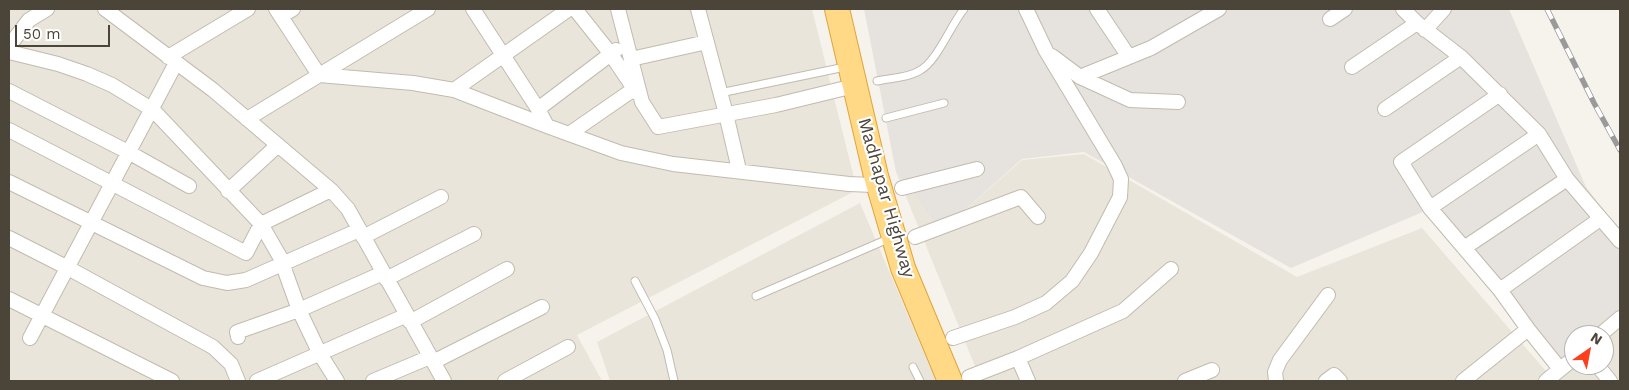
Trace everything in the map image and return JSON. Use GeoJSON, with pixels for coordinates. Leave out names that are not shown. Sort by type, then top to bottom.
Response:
{"type":"FeatureCollection","features":[{"type":"Feature","properties":{"kind":"highway","name":"Madhapar Highway"},"geometry":{"type":"LineString","coordinates":[[837,9],[876,176],[903,268],[961,380]]}},
{"type":"Feature","properties":{"kind":"highway","name":"Madhapar Highway"},"geometry":{"type":"LineString","coordinates":[[853,9],[891,173],[913,256],[961,380]]}},
{"type":"Feature","properties":{"kind":"street"},"geometry":{"type":"LineString","coordinates":[[9,46],[29,20],[47,9]]}},
{"type":"Feature","properties":{"kind":"street"},"geometry":{"type":"LineString","coordinates":[[105,9],[213,90],[331,190],[348,209],[444,381]]}},
{"type":"Feature","properties":{"kind":"street"},"geometry":{"type":"LineString","coordinates":[[30,338],[153,110],[172,60],[248,9]]}},
{"type":"Feature","properties":{"kind":"street"},"geometry":{"type":"LineString","coordinates":[[293,9],[278,12],[319,75]]}},
{"type":"Feature","properties":{"kind":"street"},"geometry":{"type":"LineString","coordinates":[[247,119],[428,9]]}},
{"type":"Feature","properties":{"kind":"street"},"geometry":{"type":"LineString","coordinates":[[473,9],[547,126]]}},
{"type":"Feature","properties":{"kind":"street"},"geometry":{"type":"LineString","coordinates":[[454,90],[569,9]]}},
{"type":"Feature","properties":{"kind":"street"},"geometry":{"type":"LineString","coordinates":[[576,9],[610,54],[658,127],[776,105],[850,87]]}},
{"type":"Feature","properties":{"kind":"street"},"geometry":{"type":"LineString","coordinates":[[618,9],[642,102]]}},
{"type":"Feature","properties":{"kind":"street"},"geometry":{"type":"LineString","coordinates":[[698,9],[739,170]]}},
{"type":"Feature","properties":{"kind":"street"},"geometry":{"type":"LineString","coordinates":[[954,338],[1015,317],[1046,303],[1072,281],[1091,253],[1120,197],[1121,178],[1114,164],[1046,51],[1026,9]]}},
{"type":"Feature","properties":{"kind":"street"},"geometry":{"type":"LineString","coordinates":[[1097,9],[1129,57]]}},
{"type":"Feature","properties":{"kind":"street"},"geometry":{"type":"LineString","coordinates":[[1080,77],[1151,48],[1220,9]]}},
{"type":"Feature","properties":{"kind":"street"},"geometry":{"type":"LineString","coordinates":[[1330,19],[1345,9]]}},
{"type":"Feature","properties":{"kind":"street"},"geometry":{"type":"LineString","coordinates":[[1404,9],[1421,27],[1461,57],[1539,134],[1567,179],[1620,241]]}},
{"type":"Feature","properties":{"kind":"street"},"geometry":{"type":"LineString","coordinates":[[1352,67],[1421,27],[1444,9]]}},
{"type":"Feature","properties":{"kind":"street"},"geometry":{"type":"LineString","coordinates":[[631,59],[707,42]]}},
{"type":"Feature","properties":{"kind":"street"},"geometry":{"type":"LineString","coordinates":[[538,109],[627,43]]}},
{"type":"Feature","properties":{"kind":"street"},"geometry":{"type":"LineString","coordinates":[[1046,51],[1080,77],[1130,100],[1178,102]]}},
{"type":"Feature","properties":{"kind":"street"},"geometry":{"type":"LineString","coordinates":[[9,52],[58,64],[87,74],[112,85],[153,110],[261,224],[282,263],[298,310],[320,354],[337,381]]}},
{"type":"Feature","properties":{"kind":"street"},"geometry":{"type":"LineString","coordinates":[[1385,109],[1461,57]]}},
{"type":"Feature","properties":{"kind":"street"},"geometry":{"type":"LineString","coordinates":[[319,75],[413,83],[454,90],[622,153],[673,164],[849,184],[873,185]]}},
{"type":"Feature","properties":{"kind":"street"},"geometry":{"type":"LineString","coordinates":[[569,134],[634,89]]}},
{"type":"Feature","properties":{"kind":"street"},"geometry":{"type":"LineString","coordinates":[[9,91],[130,153],[189,186]]}},
{"type":"Feature","properties":{"kind":"street"},"geometry":{"type":"LineString","coordinates":[[1500,94],[1402,162],[1430,208],[1500,290],[1528,330],[1560,369]]}},
{"type":"Feature","properties":{"kind":"street"},"geometry":{"type":"LineString","coordinates":[[9,130],[246,253],[261,224],[331,190]]}},
{"type":"Feature","properties":{"kind":"street"},"geometry":{"type":"LineString","coordinates":[[1430,208],[1539,134]]}},
{"type":"Feature","properties":{"kind":"street"},"geometry":{"type":"LineString","coordinates":[[228,191],[278,145]]}},
{"type":"Feature","properties":{"kind":"street"},"geometry":{"type":"LineString","coordinates":[[902,188],[977,169]]}},
{"type":"Feature","properties":{"kind":"street"},"geometry":{"type":"LineString","coordinates":[[1464,248],[1567,179]]}},
{"type":"Feature","properties":{"kind":"street"},"geometry":{"type":"LineString","coordinates":[[9,182],[203,278],[227,283],[246,280],[282,263],[361,233],[441,197]]}},
{"type":"Feature","properties":{"kind":"street"},"geometry":{"type":"LineString","coordinates":[[914,237],[1021,196],[1038,217]]}},
{"type":"Feature","properties":{"kind":"street"},"geometry":{"type":"LineString","coordinates":[[1500,290],[1600,219]]}},
{"type":"Feature","properties":{"kind":"street"},"geometry":{"type":"LineString","coordinates":[[238,337],[237,332],[385,276],[474,234]]}},
{"type":"Feature","properties":{"kind":"street"},"geometry":{"type":"LineString","coordinates":[[9,238],[213,347],[232,364],[238,381]]}},
{"type":"Feature","properties":{"kind":"street"},"geometry":{"type":"LineString","coordinates":[[961,380],[1018,358],[1123,311],[1171,269]]}},
{"type":"Feature","properties":{"kind":"street"},"geometry":{"type":"LineString","coordinates":[[257,381],[408,318],[507,270]]}},
{"type":"Feature","properties":{"kind":"street"},"geometry":{"type":"LineString","coordinates":[[1276,381],[1275,372],[1280,360],[1328,295]]}},
{"type":"Feature","properties":{"kind":"street"},"geometry":{"type":"LineString","coordinates":[[9,299],[172,381]]}},
{"type":"Feature","properties":{"kind":"street"},"geometry":{"type":"LineString","coordinates":[[372,381],[432,360],[542,307]]}},
{"type":"Feature","properties":{"kind":"street"},"geometry":{"type":"LineString","coordinates":[[1463,381],[1528,330]]}},
{"type":"Feature","properties":{"kind":"street"},"geometry":{"type":"LineString","coordinates":[[505,381],[568,347]]}},
{"type":"Feature","properties":{"kind":"street"},"geometry":{"type":"LineString","coordinates":[[1018,358],[1028,381]]}},
{"type":"Feature","properties":{"kind":"street"},"geometry":{"type":"LineString","coordinates":[[1546,381],[1564,366]]}},
{"type":"Feature","properties":{"kind":"street"},"geometry":{"type":"LineString","coordinates":[[1185,381],[1212,370]]}},
{"type":"Feature","properties":{"kind":"street"},"geometry":{"type":"LineString","coordinates":[[1326,381],[1334,375],[1340,381]]}},
{"type":"Feature","properties":{"kind":"lane"},"geometry":{"type":"LineString","coordinates":[[877,81],[917,73],[925,68],[933,59],[955,20],[964,9]]}},
{"type":"Feature","properties":{"kind":"lane"},"geometry":{"type":"LineString","coordinates":[[720,93],[845,67]]}},
{"type":"Feature","properties":{"kind":"lane"},"geometry":{"type":"LineString","coordinates":[[886,118],[944,104]]}},
{"type":"Feature","properties":{"kind":"lane"},"geometry":{"type":"LineString","coordinates":[[756,296],[888,239]]}},
{"type":"Feature","properties":{"kind":"lane"},"geometry":{"type":"LineString","coordinates":[[635,281],[655,319],[667,350],[674,381]]}},
{"type":"Feature","properties":{"kind":"lane"},"geometry":{"type":"LineString","coordinates":[[913,367],[920,381]]}},
{"type":"Feature","properties":{"kind":"shaded area"},"geometry":{"type":"Polygon","coordinates":[[[9,9],[97,9],[130,31],[172,64],[41,313],[9,297],[9,9]]]}},
{"type":"Feature","properties":{"kind":"shaded area"},"geometry":{"type":"Polygon","coordinates":[[[107,9],[416,9],[247,116],[107,9]]]}},
{"type":"Feature","properties":{"kind":"shaded area"},"geometry":{"type":"Polygon","coordinates":[[[424,9],[812,9],[857,190],[577,335],[602,381],[176,381],[48,316],[178,70],[245,122],[424,9]]]}},
{"type":"Feature","properties":{"kind":"shaded area"},"geometry":{"type":"Polygon","coordinates":[[[864,9],[1509,9],[1586,187],[1620,232],[1620,313],[1605,325],[1564,325],[1564,358],[1553,367],[1425,211],[1291,268],[1084,152],[1022,159],[941,231],[896,172],[864,9]]]}},
{"type":"Feature","properties":{"kind":"shaded area"},"geometry":{"type":"Polygon","coordinates":[[[1084,154],[1297,277],[1422,228],[1552,378],[1564,371],[1564,375],[1614,375],[1613,325],[1620,317],[1620,381],[981,381],[896,172],[941,231],[1022,160],[1084,154]]]}},
{"type":"Feature","properties":{"kind":"shaded area"},"geometry":{"type":"Polygon","coordinates":[[[860,203],[936,381],[610,381],[597,342],[860,203]]]}},
{"type":"Feature","properties":{"kind":"shaded area"},"geometry":{"type":"Polygon","coordinates":[[[9,303],[159,381],[9,381],[9,303]]]}},
{"type":"Feature","properties":{"kind":"railway"},"geometry":{"type":"LineString","coordinates":[[1547,9],[1620,150]]}}]}
